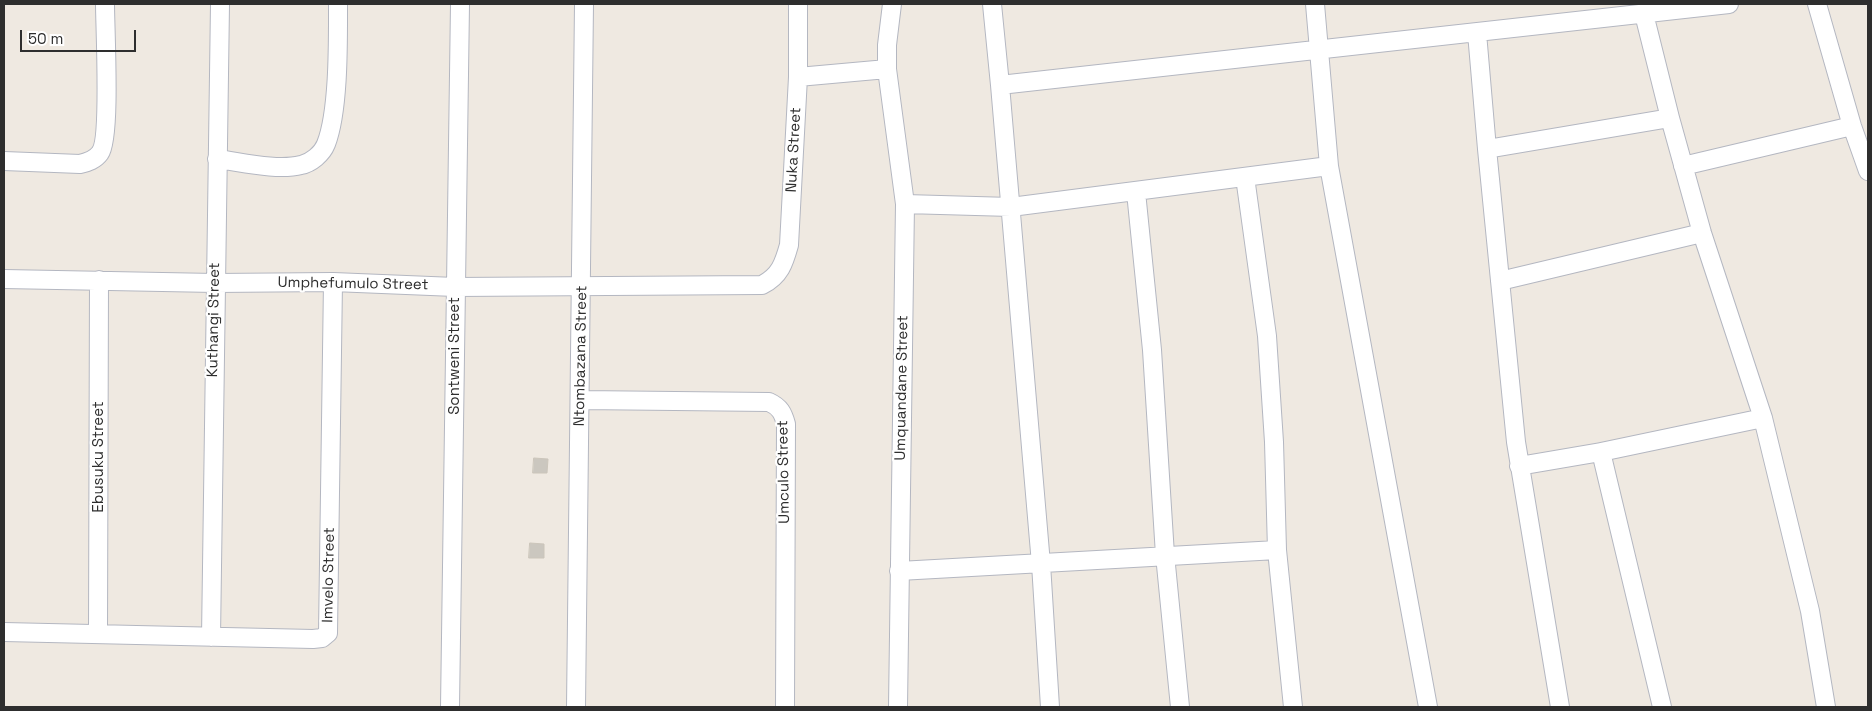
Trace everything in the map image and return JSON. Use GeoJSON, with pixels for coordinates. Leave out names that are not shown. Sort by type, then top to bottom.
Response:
{"type":"FeatureCollection","features":[{"type":"Feature","properties":{"kind":"street"},"geometry":{"type":"LineString","coordinates":[[4,161],[80,164],[92,161],[100,153],[104,144],[105,4]]}},
{"type":"Feature","properties":{"kind":"street","name":"Kuthangi Street"},"geometry":{"type":"LineString","coordinates":[[211,636],[220,4]]}},
{"type":"Feature","properties":{"kind":"street"},"geometry":{"type":"LineString","coordinates":[[217,159],[282,166],[302,165],[318,157],[326,146],[333,120],[338,4]]}},
{"type":"Feature","properties":{"kind":"street","name":"Sontweni Street"},"geometry":{"type":"LineString","coordinates":[[450,707],[455,516],[455,286],[460,4]]}},
{"type":"Feature","properties":{"kind":"street","name":"Ntombazana Street"},"geometry":{"type":"LineString","coordinates":[[576,707],[581,400],[584,4]]}},
{"type":"Feature","properties":{"kind":"street","name":"Nuka Street"},"geometry":{"type":"LineString","coordinates":[[762,285],[778,273],[784,265],[789,245],[798,77],[798,4]]}},
{"type":"Feature","properties":{"kind":"street","name":"Umquandane Street"},"geometry":{"type":"LineString","coordinates":[[892,4],[887,45],[887,69],[905,204],[898,707]]}},
{"type":"Feature","properties":{"kind":"street"},"geometry":{"type":"LineString","coordinates":[[992,4],[1041,564],[1050,707]]}},
{"type":"Feature","properties":{"kind":"street"},"geometry":{"type":"LineString","coordinates":[[1315,4],[1329,166],[1428,707]]}},
{"type":"Feature","properties":{"kind":"street"},"geometry":{"type":"LineString","coordinates":[[1000,85],[1728,4]]}},
{"type":"Feature","properties":{"kind":"street"},"geometry":{"type":"LineString","coordinates":[[1817,4],[1852,126],[1868,171]]}},
{"type":"Feature","properties":{"kind":"street"},"geometry":{"type":"LineString","coordinates":[[1644,14],[1702,233],[1763,418],[1810,611],[1826,707]]}},
{"type":"Feature","properties":{"kind":"street"},"geometry":{"type":"LineString","coordinates":[[1477,33],[1519,466],[1560,707]]}},
{"type":"Feature","properties":{"kind":"street"},"geometry":{"type":"LineString","coordinates":[[798,77],[887,69]]}},
{"type":"Feature","properties":{"kind":"street"},"geometry":{"type":"LineString","coordinates":[[1487,149],[1670,118]]}},
{"type":"Feature","properties":{"kind":"street"},"geometry":{"type":"LineString","coordinates":[[1683,166],[1852,126]]}},
{"type":"Feature","properties":{"kind":"street"},"geometry":{"type":"LineString","coordinates":[[905,204],[1011,207],[1329,166]]}},
{"type":"Feature","properties":{"kind":"street"},"geometry":{"type":"LineString","coordinates":[[1244,177],[1267,336],[1274,442],[1277,550],[1293,707]]}},
{"type":"Feature","properties":{"kind":"street"},"geometry":{"type":"LineString","coordinates":[[1136,192],[1152,350],[1166,555],[1180,707]]}},
{"type":"Feature","properties":{"kind":"street"},"geometry":{"type":"LineString","coordinates":[[1500,281],[1702,233]]}},
{"type":"Feature","properties":{"kind":"street","name":"Umphefumulo Street"},"geometry":{"type":"LineString","coordinates":[[4,279],[215,283],[333,282],[455,286],[762,285]]}},
{"type":"Feature","properties":{"kind":"street","name":"Ebusuku Street"},"geometry":{"type":"LineString","coordinates":[[98,633],[99,280]]}},
{"type":"Feature","properties":{"kind":"street","name":"Imvelo Street"},"geometry":{"type":"LineString","coordinates":[[4,632],[313,639],[322,638],[328,633],[333,282]]}},
{"type":"Feature","properties":{"kind":"street","name":"Umculo Street"},"geometry":{"type":"LineString","coordinates":[[581,400],[769,402],[783,412],[786,424],[785,707]]}},
{"type":"Feature","properties":{"kind":"street"},"geometry":{"type":"LineString","coordinates":[[1519,466],[1601,452],[1763,418]]}},
{"type":"Feature","properties":{"kind":"street"},"geometry":{"type":"LineString","coordinates":[[1601,452],[1662,707]]}},
{"type":"Feature","properties":{"kind":"street"},"geometry":{"type":"LineString","coordinates":[[899,571],[1277,550]]}},
{"type":"Feature","properties":{"kind":"building"},"geometry":{"type":"Polygon","coordinates":[[[534,458],[548,459],[547,473],[533,473],[534,458]]]}},
{"type":"Feature","properties":{"kind":"building"},"geometry":{"type":"Polygon","coordinates":[[[530,543],[544,544],[544,558],[529,558],[530,543]]]}}]}
